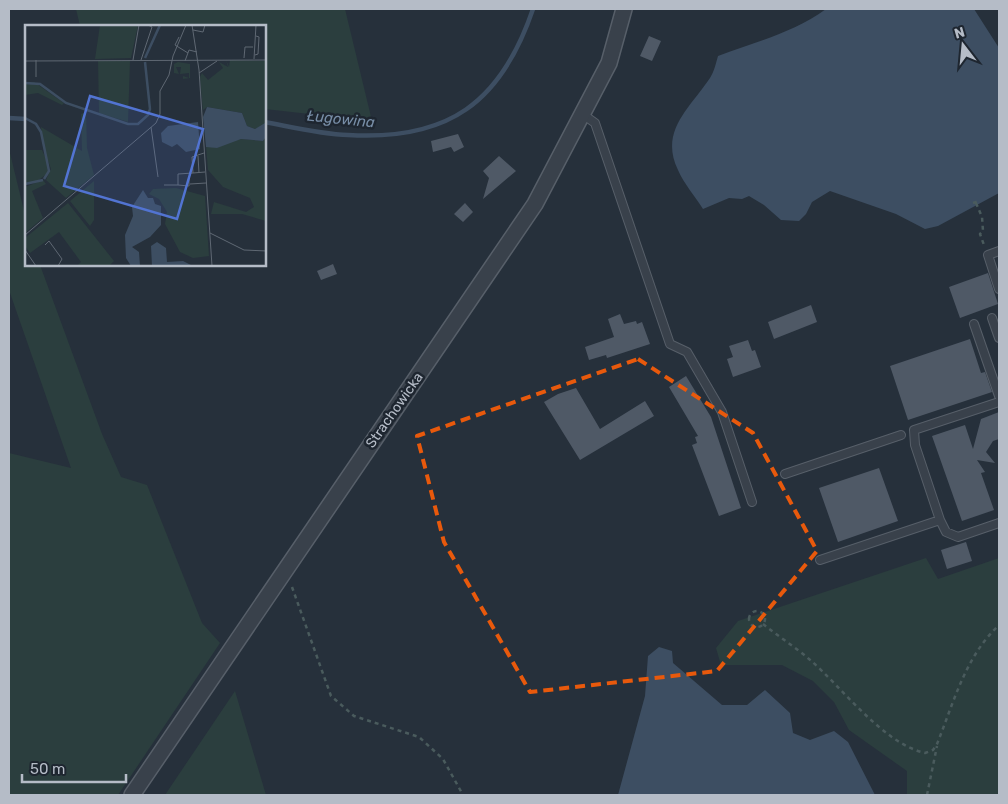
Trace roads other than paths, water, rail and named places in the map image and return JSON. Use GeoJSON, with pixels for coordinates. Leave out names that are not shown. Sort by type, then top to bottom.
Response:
{"type":"FeatureCollection","features":[{"type":"Feature","properties":{"kind":"street","name":"Strachowicka"},"geometry":{"type":"LineString","coordinates":[[132,795],[535,204],[580,113],[609,63],[624,9]]}},
{"type":"Feature","properties":{"kind":"lane"},"geometry":{"type":"LineString","coordinates":[[580,113],[595,123],[670,344],[687,352],[722,412],[752,502]]}},
{"type":"Feature","properties":{"kind":"lane"},"geometry":{"type":"LineString","coordinates":[[999,251],[988,255],[999,290]]}},
{"type":"Feature","properties":{"kind":"lane"},"geometry":{"type":"LineString","coordinates":[[992,318],[999,338]]}},
{"type":"Feature","properties":{"kind":"lane"},"geometry":{"type":"LineString","coordinates":[[974,324],[999,396]]}},
{"type":"Feature","properties":{"kind":"lane"},"geometry":{"type":"LineString","coordinates":[[999,402],[914,430],[915,445],[940,520],[946,532],[958,537],[999,523]]}},
{"type":"Feature","properties":{"kind":"lane"},"geometry":{"type":"LineString","coordinates":[[785,474],[901,435]]}},
{"type":"Feature","properties":{"kind":"lane"},"geometry":{"type":"LineString","coordinates":[[820,560],[940,520]]}},
{"type":"Feature","properties":{"kind":"water"},"geometry":{"type":"Polygon","coordinates":[[[826,9],[974,9],[999,48],[999,193],[938,226],[925,229],[896,214],[830,191],[812,202],[806,214],[799,221],[781,220],[764,205],[749,196],[742,199],[729,198],[703,209],[678,170],[673,156],[672,143],[679,121],[710,78],[718,56],[787,31],[826,9]]]}},
{"type":"Feature","properties":{"kind":"water"},"geometry":{"type":"Polygon","coordinates":[[[659,647],[672,651],[673,663],[722,705],[747,705],[765,690],[790,713],[793,733],[810,740],[834,731],[848,742],[875,795],[618,795],[645,696],[648,656],[659,647]]]}},
{"type":"Feature","properties":{"kind":"waterway","name":"Ługowina"},"geometry":{"type":"LineString","coordinates":[[266,122],[306,130],[348,135],[383,135],[415,131],[442,123],[466,110],[487,92],[505,69],[520,42],[533,9]]}},
{"type":"Feature","properties":{"kind":"waterway","name":"Ługowina"},"geometry":{"type":"LineString","coordinates":[[9,118],[25,119]]}}]}
